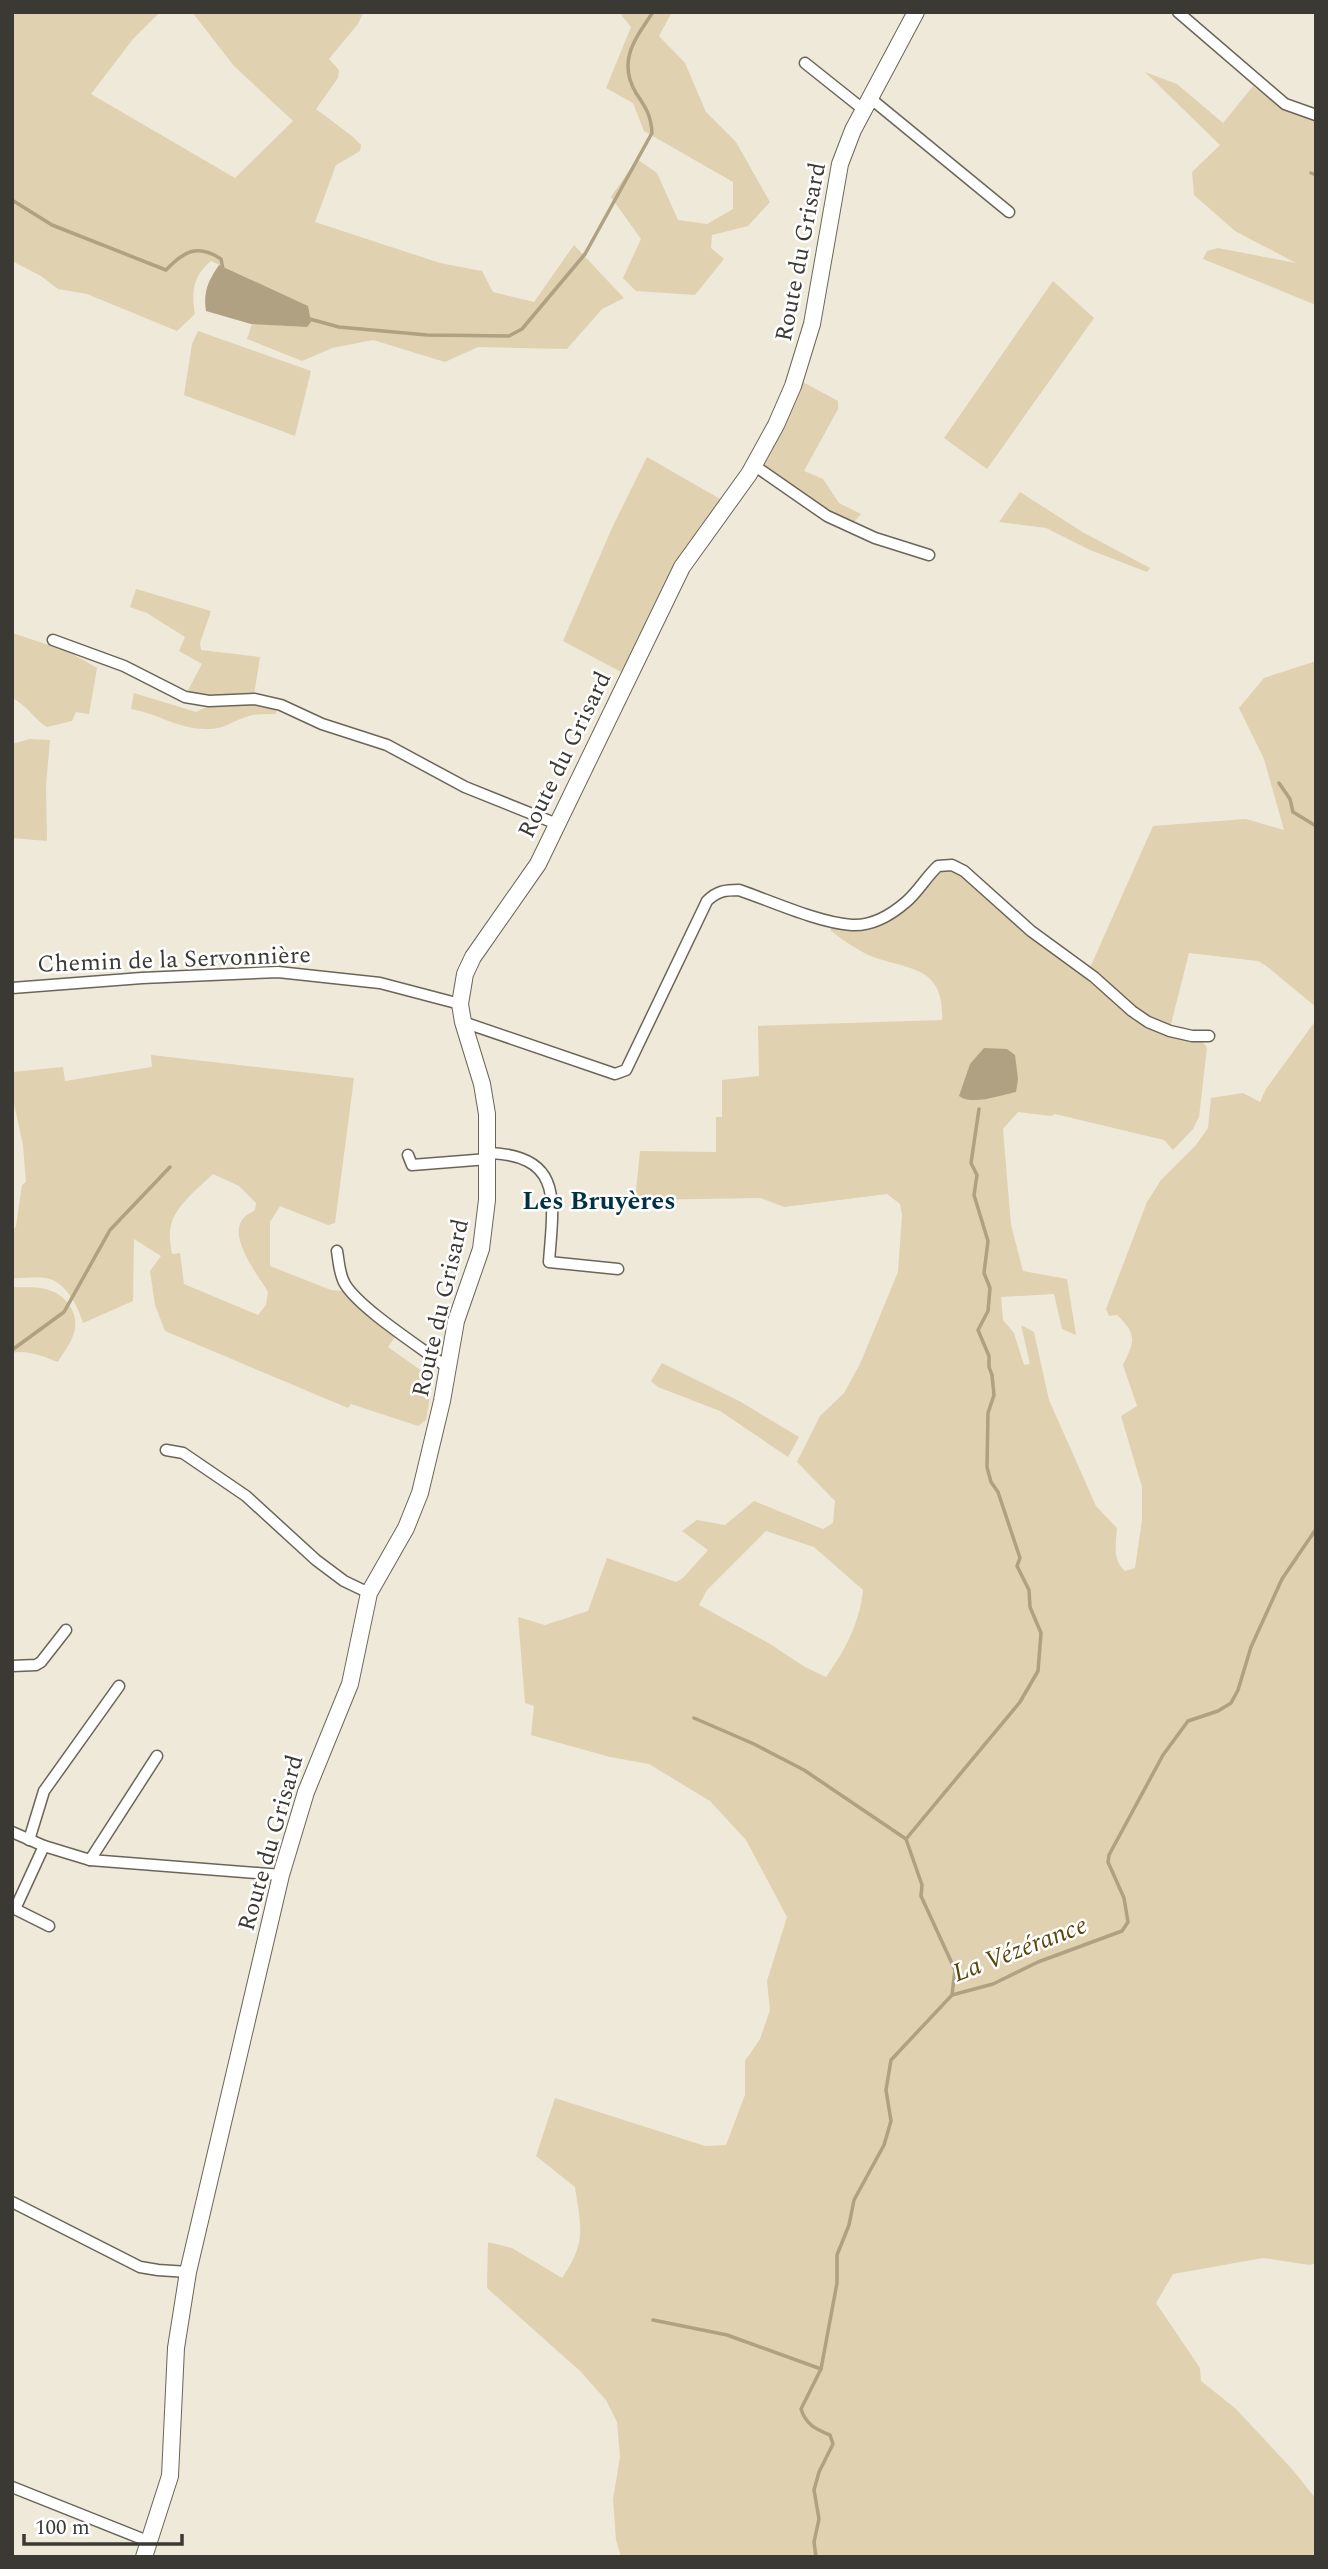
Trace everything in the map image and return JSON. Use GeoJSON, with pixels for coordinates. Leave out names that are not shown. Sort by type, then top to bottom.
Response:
{"type":"FeatureCollection","features":[{"type":"Feature","properties":{"kind":"street","name":"Route du Grisard"},"geometry":{"type":"LineString","coordinates":[[147,2550],[170,2476],[176,2348],[188,2272],[281,1875],[306,1792],[350,1684],[369,1593],[414,1510],[436,1429],[456,1321],[481,1249],[487,1200],[485,1099],[460,1004],[465,974],[473,957],[528,880],[682,567],[755,466],[793,386],[812,324],[840,164],[867,104],[916,12]]}},
{"type":"Feature","properties":{"kind":"street"},"geometry":{"type":"LineString","coordinates":[[1178,12],[1285,104],[1316,115]]}},
{"type":"Feature","properties":{"kind":"street"},"geometry":{"type":"LineString","coordinates":[[805,63],[867,104],[1009,212]]}},
{"type":"Feature","properties":{"kind":"street"},"geometry":{"type":"LineString","coordinates":[[755,466],[827,516],[875,538],[929,555]]}},
{"type":"Feature","properties":{"kind":"street"},"geometry":{"type":"LineString","coordinates":[[53,640],[81,653],[124,666],[185,697],[209,701],[256,699],[281,705],[322,724],[387,745],[465,788],[557,824]]}},
{"type":"Feature","properties":{"kind":"street"},"geometry":{"type":"LineString","coordinates":[[463,1022],[615,1074],[626,1070],[707,901],[715,893],[739,890],[827,920],[853,925],[874,922],[886,916],[914,895],[938,866],[952,865],[964,871],[1031,931],[1094,977],[1148,1022],[1192,1037],[1209,1036]]}},
{"type":"Feature","properties":{"kind":"street","name":"Chemin de la Servonnière"},"geometry":{"type":"LineString","coordinates":[[12,988],[142,978],[278,972],[380,983],[460,1004]]}},
{"type":"Feature","properties":{"kind":"street"},"geometry":{"type":"LineString","coordinates":[[408,1155],[412,1165],[504,1153],[526,1159],[536,1166],[548,1181],[553,1201],[549,1262],[618,1269]]}},
{"type":"Feature","properties":{"kind":"street"},"geometry":{"type":"LineString","coordinates":[[337,1251],[341,1276],[350,1291],[448,1368]]}},
{"type":"Feature","properties":{"kind":"street"},"geometry":{"type":"LineString","coordinates":[[166,1450],[183,1453],[246,1496],[316,1560],[344,1581],[369,1593]]}},
{"type":"Feature","properties":{"kind":"street"},"geometry":{"type":"LineString","coordinates":[[12,1666],[36,1665],[66,1630]]}},
{"type":"Feature","properties":{"kind":"street"},"geometry":{"type":"LineString","coordinates":[[29,1840],[44,1791],[119,1686]]}},
{"type":"Feature","properties":{"kind":"street"},"geometry":{"type":"LineString","coordinates":[[90,1860],[157,1756]]}},
{"type":"Feature","properties":{"kind":"street"},"geometry":{"type":"LineString","coordinates":[[12,1832],[44,1846],[90,1860],[281,1875]]}},
{"type":"Feature","properties":{"kind":"street"},"geometry":{"type":"LineString","coordinates":[[44,1846],[15,1909],[49,1926]]}},
{"type":"Feature","properties":{"kind":"street"},"geometry":{"type":"LineString","coordinates":[[12,2202],[140,2267],[188,2272]]}},
{"type":"Feature","properties":{"kind":"street"},"geometry":{"type":"LineString","coordinates":[[12,2487],[147,2550]]}},
{"type":"Feature","properties":{"kind":"shaded area"},"geometry":{"type":"Polygon","coordinates":[[[12,12],[160,12],[133,39],[91,94],[235,178],[293,121],[234,66],[192,12],[364,12],[357,25],[329,59],[339,70],[338,78],[316,109],[352,136],[361,145],[360,151],[336,165],[315,222],[440,263],[482,271],[493,292],[534,302],[574,245],[624,298],[602,309],[567,349],[478,347],[445,362],[373,340],[332,348],[302,361],[247,339],[252,324],[307,327],[307,306],[211,261],[200,273],[195,285],[195,314],[177,331],[87,294],[58,289],[41,276],[12,261],[12,12]]]}},
{"type":"Feature","properties":{"kind":"shaded area"},"geometry":{"type":"Polygon","coordinates":[[[619,12],[672,12],[659,36],[685,63],[706,112],[736,142],[770,202],[748,226],[712,235],[711,248],[724,259],[695,295],[636,291],[623,278],[641,239],[611,197],[637,159],[657,173],[678,220],[707,224],[733,209],[733,182],[644,131],[633,103],[606,88],[631,27],[619,12]]]}},
{"type":"Feature","properties":{"kind":"shaded area"},"geometry":{"type":"Polygon","coordinates":[[[1145,72],[1177,84],[1223,123],[1253,86],[1284,110],[1316,120],[1316,305],[1203,259],[1207,251],[1218,248],[1296,263],[1235,231],[1194,195],[1192,172],[1220,145],[1145,72]]]}},
{"type":"Feature","properties":{"kind":"shaded area"},"geometry":{"type":"Polygon","coordinates":[[[219,265],[308,306],[311,322],[307,327],[251,324],[206,311],[207,287],[219,265]]]}},
{"type":"Feature","properties":{"kind":"shaded area"},"geometry":{"type":"Polygon","coordinates":[[[1053,281],[1094,318],[987,469],[944,438],[1053,281]]]}},
{"type":"Feature","properties":{"kind":"shaded area"},"geometry":{"type":"Polygon","coordinates":[[[198,331],[311,371],[295,436],[184,395],[192,344],[198,331]]]}},
{"type":"Feature","properties":{"kind":"shaded area"},"geometry":{"type":"Polygon","coordinates":[[[801,381],[838,401],[838,409],[804,471],[823,479],[839,503],[861,514],[852,524],[797,492],[762,463],[801,381]]]}},
{"type":"Feature","properties":{"kind":"shaded area"},"geometry":{"type":"Polygon","coordinates":[[[647,457],[722,500],[680,562],[625,674],[563,641],[612,528],[647,457]]]}},
{"type":"Feature","properties":{"kind":"shaded area"},"geometry":{"type":"Polygon","coordinates":[[[1020,492],[1084,533],[1150,568],[1147,572],[1090,550],[1046,528],[999,522],[1020,492]]]}},
{"type":"Feature","properties":{"kind":"shaded area"},"geometry":{"type":"Polygon","coordinates":[[[136,589],[211,611],[200,643],[201,650],[260,657],[254,695],[214,698],[186,694],[202,664],[179,651],[185,637],[147,613],[130,607],[136,589]]]}},
{"type":"Feature","properties":{"kind":"shaded area"},"geometry":{"type":"Polygon","coordinates":[[[12,633],[67,651],[97,668],[89,714],[76,712],[72,721],[47,727],[12,698],[12,633]]]}},
{"type":"Feature","properties":{"kind":"shaded area"},"geometry":{"type":"Polygon","coordinates":[[[1316,661],[1316,1007],[1258,961],[1189,953],[1170,1028],[1146,1018],[1089,970],[1153,826],[1246,819],[1284,830],[1264,759],[1239,708],[1264,678],[1316,661]]]}},
{"type":"Feature","properties":{"kind":"shaded area"},"geometry":{"type":"Polygon","coordinates":[[[134,693],[196,712],[214,705],[246,704],[276,710],[276,714],[251,715],[211,729],[196,728],[131,709],[134,693]]]}},
{"type":"Feature","properties":{"kind":"shaded area"},"geometry":{"type":"Polygon","coordinates":[[[30,739],[50,740],[46,786],[47,841],[12,838],[12,744],[30,739]]]}},
{"type":"Feature","properties":{"kind":"shaded area"},"geometry":{"type":"Polygon","coordinates":[[[942,869],[963,874],[1133,1019],[1167,1035],[1203,1042],[1207,1048],[1199,1117],[1193,1129],[1173,1150],[1164,1140],[1055,1114],[1051,1116],[1018,1112],[1003,1129],[1011,1225],[1023,1271],[1067,1279],[1076,1335],[1062,1329],[1054,1294],[1001,1297],[1003,1320],[1014,1333],[1024,1365],[1030,1364],[1021,1325],[1034,1332],[1049,1400],[1096,1506],[1117,1528],[1116,1557],[1125,1571],[1135,1568],[1142,1520],[1142,1487],[1121,1416],[1137,1406],[1123,1365],[1132,1344],[1131,1333],[1117,1315],[1109,1316],[1106,1309],[1147,1202],[1161,1180],[1196,1145],[1208,1128],[1211,1098],[1243,1093],[1260,1102],[1266,1089],[1316,1020],[1316,2263],[1310,2265],[1263,2258],[1173,2274],[1156,2303],[1200,2368],[1201,2381],[1235,2408],[1316,2499],[1316,2557],[621,2557],[616,2540],[613,2499],[620,2457],[617,2422],[606,2400],[580,2371],[487,2288],[488,2242],[512,2248],[562,2278],[579,2244],[580,2224],[575,2187],[536,2156],[555,2098],[705,2146],[726,2145],[745,2095],[745,2061],[760,2039],[770,2010],[767,1981],[787,1917],[746,1840],[710,1801],[649,1764],[610,1757],[531,1735],[534,1706],[525,1703],[518,1617],[545,1625],[588,1611],[607,1558],[676,1582],[683,1578],[708,1550],[682,1531],[697,1520],[725,1525],[754,1501],[823,1529],[833,1523],[835,1501],[797,1462],[820,1416],[844,1393],[860,1364],[898,1272],[902,1215],[900,1204],[887,1194],[784,1207],[761,1198],[635,1200],[640,1151],[716,1152],[716,1117],[722,1117],[722,1080],[759,1076],[758,1026],[942,1020],[937,988],[929,978],[908,967],[866,954],[830,930],[833,927],[869,930],[889,919],[942,869]],[[766,1531],[707,1590],[699,1605],[826,1677],[850,1636],[859,1613],[863,1590],[814,1547],[766,1531]]]}},
{"type":"Feature","properties":{"kind":"shaded area"},"geometry":{"type":"Polygon","coordinates":[[[984,1048],[1007,1049],[1015,1055],[1018,1079],[1016,1092],[979,1100],[965,1099],[959,1096],[970,1064],[984,1048]]]}},
{"type":"Feature","properties":{"kind":"shaded area"},"geometry":{"type":"Polygon","coordinates":[[[151,1055],[354,1078],[335,1223],[328,1225],[280,1206],[270,1222],[270,1266],[331,1290],[344,1291],[397,1334],[388,1347],[433,1379],[426,1420],[418,1426],[351,1404],[348,1408],[165,1331],[155,1305],[150,1271],[161,1256],[134,1239],[133,1301],[83,1323],[78,1309],[65,1289],[53,1280],[42,1277],[12,1278],[12,1233],[16,1226],[22,1185],[26,1182],[23,1145],[12,1095],[12,1072],[63,1067],[65,1081],[152,1067],[151,1055]],[[213,1174],[186,1200],[175,1215],[170,1243],[172,1254],[180,1253],[184,1284],[258,1315],[266,1305],[268,1292],[246,1257],[239,1237],[243,1218],[255,1210],[256,1203],[239,1186],[213,1174]]]}},
{"type":"Feature","properties":{"kind":"shaded area"},"geometry":{"type":"Polygon","coordinates":[[[12,1287],[52,1291],[65,1299],[73,1311],[74,1333],[58,1362],[29,1353],[12,1353],[12,1287]]]}},
{"type":"Feature","properties":{"kind":"shaded area"},"geometry":{"type":"Polygon","coordinates":[[[662,1363],[741,1402],[799,1437],[788,1457],[720,1411],[658,1387],[651,1381],[662,1363]]]}},
{"type":"Feature","properties":{"kind":"waterway"},"geometry":{"type":"LineString","coordinates":[[306,318],[339,327],[427,335],[509,336],[522,329],[585,254],[652,133],[649,116],[631,81],[628,60],[635,41],[653,12]]}},
{"type":"Feature","properties":{"kind":"waterway"},"geometry":{"type":"LineString","coordinates":[[1311,173],[1316,175]]}},
{"type":"Feature","properties":{"kind":"waterway"},"geometry":{"type":"LineString","coordinates":[[12,200],[52,225],[166,270],[178,258],[198,251],[205,251],[221,259],[223,269]]}},
{"type":"Feature","properties":{"kind":"waterway"},"geometry":{"type":"LineString","coordinates":[[1279,783],[1290,799],[1293,812],[1316,826]]}},
{"type":"Feature","properties":{"kind":"waterway"},"geometry":{"type":"LineString","coordinates":[[952,1995],[955,1970],[921,1896],[922,1885],[906,1839],[1020,1702],[1038,1671],[1041,1633],[1030,1607],[1029,1590],[1017,1566],[1020,1558],[987,1467],[988,1413],[994,1395],[989,1356],[978,1330],[988,1311],[990,1288],[984,1273],[988,1241],[974,1195],[977,1175],[971,1163],[979,1109]]}},
{"type":"Feature","properties":{"kind":"waterway"},"geometry":{"type":"LineString","coordinates":[[12,1350],[64,1312],[110,1230],[170,1167]]}},
{"type":"Feature","properties":{"kind":"waterway","name":"La Vézérance"},"geometry":{"type":"LineString","coordinates":[[816,2557],[814,2542],[819,2519],[814,2490],[819,2472],[833,2444],[830,2435],[809,2423],[801,2409],[821,2369],[837,2283],[837,2255],[849,2225],[854,2200],[884,2145],[891,2121],[886,2090],[891,2060],[952,1995],[993,1984],[1038,1962],[1122,1931],[1128,1922],[1124,1898],[1108,1862],[1109,1855],[1163,1755],[1188,1721],[1218,1711],[1231,1703],[1238,1690],[1251,1647],[1282,1579],[1316,1529]]}},
{"type":"Feature","properties":{"kind":"waterway"},"geometry":{"type":"LineString","coordinates":[[694,1718],[754,1744],[804,1770],[906,1839]]}},
{"type":"Feature","properties":{"kind":"waterway"},"geometry":{"type":"LineString","coordinates":[[653,2320],[727,2335],[821,2369]]}},
{"type":"Feature","properties":{"kind":"district","name":"Les Bruyères"},"geometry":{"type":"Point","coordinates":[599,1201]}}]}
